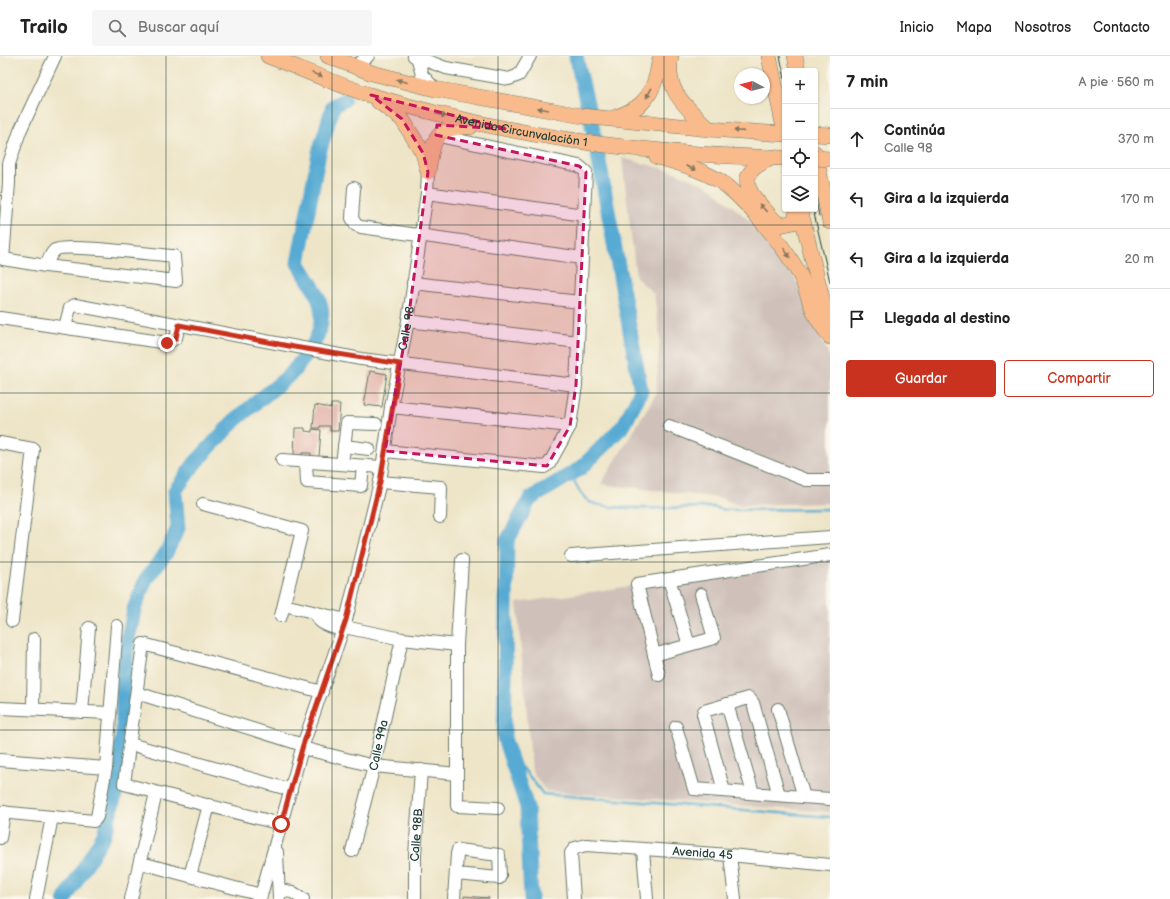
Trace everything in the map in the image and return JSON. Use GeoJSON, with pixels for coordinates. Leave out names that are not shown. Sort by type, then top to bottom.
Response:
{"type":"FeatureCollection","features":[{"type":"Feature","properties":{"kind":"main road","name":"Avenida Circunvalación 1"},"geometry":{"type":"LineString","coordinates":[[268,56],[371,96],[440,115],[508,129],[613,147],[780,158]]}},
{"type":"Feature","properties":{"kind":"main road","name":"Avenida Circunvalación 1"},"geometry":{"type":"LineString","coordinates":[[328,56],[372,73],[435,89],[582,116],[606,120],[782,134]]}},
{"type":"Feature","properties":{"kind":"main road"},"geometry":{"type":"LineString","coordinates":[[606,120],[630,113],[640,106],[648,96],[654,84],[661,56]]}},
{"type":"Feature","properties":{"kind":"main road"},"geometry":{"type":"LineString","coordinates":[[671,56],[669,68],[671,82],[677,97],[709,129]]}},
{"type":"Feature","properties":{"kind":"main road"},"geometry":{"type":"LineString","coordinates":[[764,56],[775,84]]}},
{"type":"Feature","properties":{"kind":"main road"},"geometry":{"type":"LineString","coordinates":[[769,56],[782,128]]}},
{"type":"Feature","properties":{"kind":"main road"},"geometry":{"type":"LineString","coordinates":[[371,96],[402,119],[423,153],[428,172]]}},
{"type":"Feature","properties":{"kind":"main road"},"geometry":{"type":"LineString","coordinates":[[428,172],[432,149],[439,136],[447,128],[457,126],[508,129]]}},
{"type":"Feature","properties":{"kind":"main road"},"geometry":{"type":"LineString","coordinates":[[613,147],[679,162],[708,175],[727,186],[756,216],[786,251],[801,277],[815,315],[830,337]]}},
{"type":"Feature","properties":{"kind":"main road"},"geometry":{"type":"LineString","coordinates":[[780,158],[762,162],[752,170],[748,176],[747,185],[751,195],[776,223],[780,225],[794,222],[798,212]]}},
{"type":"Feature","properties":{"kind":"main road"},"geometry":{"type":"LineString","coordinates":[[818,158],[830,159]]}},
{"type":"Feature","properties":{"kind":"main road"},"geometry":{"type":"LineString","coordinates":[[818,166],[829,216]]}},
{"type":"Feature","properties":{"kind":"main road"},"geometry":{"type":"LineString","coordinates":[[800,212],[830,325]]}},
{"type":"Feature","properties":{"kind":"street"},"geometry":{"type":"LineString","coordinates":[[46,266],[51,254],[60,248],[101,249],[174,256],[176,281],[53,267],[46,266],[3,259],[9,164],[20,131],[55,56]]}},
{"type":"Feature","properties":{"kind":"street"},"geometry":{"type":"LineString","coordinates":[[356,66],[368,56]]}},
{"type":"Feature","properties":{"kind":"street"},"geometry":{"type":"LineString","coordinates":[[416,56],[446,68],[509,79],[519,75],[530,56]]}},
{"type":"Feature","properties":{"kind":"street"},"geometry":{"type":"LineString","coordinates":[[416,56],[422,75],[435,89]]}},
{"type":"Feature","properties":{"kind":"street"},"geometry":{"type":"LineString","coordinates":[[385,451],[544,467],[549,464],[570,426],[576,385],[586,172],[579,166],[439,136]]}},
{"type":"Feature","properties":{"kind":"street","name":"Calle 98"},"geometry":{"type":"LineString","coordinates":[[260,897],[302,746],[344,625],[380,482],[391,407],[408,321],[427,193],[428,172]]}},
{"type":"Feature","properties":{"kind":"street"},"geometry":{"type":"LineString","coordinates":[[354,188],[352,218],[356,225],[582,258]]}},
{"type":"Feature","properties":{"kind":"street"},"geometry":{"type":"LineString","coordinates":[[427,193],[584,215]]}},
{"type":"Feature","properties":{"kind":"street"},"geometry":{"type":"LineString","coordinates":[[413,283],[580,302]]}},
{"type":"Feature","properties":{"kind":"street"},"geometry":{"type":"LineString","coordinates":[[65,327],[70,308],[75,305],[294,347],[400,364],[576,385]]}},
{"type":"Feature","properties":{"kind":"street"},"geometry":{"type":"LineString","coordinates":[[0,318],[167,343],[176,338],[179,325]]}},
{"type":"Feature","properties":{"kind":"street"},"geometry":{"type":"LineString","coordinates":[[408,321],[578,342]]}},
{"type":"Feature","properties":{"kind":"street"},"geometry":{"type":"LineString","coordinates":[[391,407],[570,426]]}},
{"type":"Feature","properties":{"kind":"street"},"geometry":{"type":"LineString","coordinates":[[332,484],[344,446],[347,423],[376,424]]}},
{"type":"Feature","properties":{"kind":"street"},"geometry":{"type":"LineString","coordinates":[[669,426],[806,480],[830,480]]}},
{"type":"Feature","properties":{"kind":"street"},"geometry":{"type":"LineString","coordinates":[[0,443],[33,449],[12,621]]}},
{"type":"Feature","properties":{"kind":"street"},"geometry":{"type":"LineString","coordinates":[[344,446],[369,449]]}},
{"type":"Feature","properties":{"kind":"street"},"geometry":{"type":"LineString","coordinates":[[282,460],[382,467]]}},
{"type":"Feature","properties":{"kind":"street"},"geometry":{"type":"LineString","coordinates":[[306,462],[306,481],[332,484],[361,486],[363,466]]}},
{"type":"Feature","properties":{"kind":"street"},"geometry":{"type":"LineString","coordinates":[[380,482],[441,487],[440,517]]}},
{"type":"Feature","properties":{"kind":"street"},"geometry":{"type":"LineString","coordinates":[[203,504],[302,532],[282,610],[315,613],[318,621],[322,624],[344,625],[402,639],[457,645]]}},
{"type":"Feature","properties":{"kind":"street"},"geometry":{"type":"LineString","coordinates":[[571,556],[830,537]]}},
{"type":"Feature","properties":{"kind":"street"},"geometry":{"type":"LineString","coordinates":[[659,675],[637,584],[830,555]]}},
{"type":"Feature","properties":{"kind":"street"},"geometry":{"type":"LineString","coordinates":[[462,560],[457,645],[457,806],[498,808]]}},
{"type":"Feature","properties":{"kind":"street"},"geometry":{"type":"LineString","coordinates":[[669,579],[689,645]]}},
{"type":"Feature","properties":{"kind":"street"},"geometry":{"type":"LineString","coordinates":[[654,655],[714,638],[701,594]]}},
{"type":"Feature","properties":{"kind":"street"},"geometry":{"type":"LineString","coordinates":[[0,838],[2,812],[95,820],[98,814],[106,768],[116,626]]}},
{"type":"Feature","properties":{"kind":"street"},"geometry":{"type":"LineString","coordinates":[[82,712],[89,628]]}},
{"type":"Feature","properties":{"kind":"street"},"geometry":{"type":"LineString","coordinates":[[33,709],[34,639]]}},
{"type":"Feature","properties":{"kind":"street","name":"Calle 99a"},"geometry":{"type":"LineString","coordinates":[[352,851],[374,766],[402,639]]}},
{"type":"Feature","properties":{"kind":"street"},"geometry":{"type":"LineString","coordinates":[[281,824],[124,784],[143,644],[322,692]]}},
{"type":"Feature","properties":{"kind":"street"},"geometry":{"type":"LineString","coordinates":[[137,693],[302,746],[374,766],[457,774]]}},
{"type":"Feature","properties":{"kind":"street"},"geometry":{"type":"LineString","coordinates":[[724,791],[703,714],[704,711],[749,698],[752,701],[779,795]]}},
{"type":"Feature","properties":{"kind":"street"},"geometry":{"type":"LineString","coordinates":[[727,704],[753,793]]}},
{"type":"Feature","properties":{"kind":"street"},"geometry":{"type":"LineString","coordinates":[[0,708],[109,713]]}},
{"type":"Feature","properties":{"kind":"street"},"geometry":{"type":"LineString","coordinates":[[778,709],[804,797]]}},
{"type":"Feature","properties":{"kind":"street"},"geometry":{"type":"LineString","coordinates":[[676,727],[692,787],[696,790],[830,799]]}},
{"type":"Feature","properties":{"kind":"street"},"geometry":{"type":"LineString","coordinates":[[130,744],[291,790]]}},
{"type":"Feature","properties":{"kind":"street"},"geometry":{"type":"LineString","coordinates":[[0,760],[106,768]]}},
{"type":"Feature","properties":{"kind":"street","name":"Calle 98B"},"geometry":{"type":"LineString","coordinates":[[415,899],[415,855],[421,770]]}},
{"type":"Feature","properties":{"kind":"street"},"geometry":{"type":"LineString","coordinates":[[131,899],[141,863],[156,793]]}},
{"type":"Feature","properties":{"kind":"street"},"geometry":{"type":"LineString","coordinates":[[190,876],[210,805]]}},
{"type":"Feature","properties":{"kind":"street"},"geometry":{"type":"LineString","coordinates":[[36,899],[52,817]]}},
{"type":"Feature","properties":{"kind":"street"},"geometry":{"type":"LineString","coordinates":[[276,843],[279,894],[292,892],[302,899]]}},
{"type":"Feature","properties":{"kind":"street","name":"Avenida 45"},"geometry":{"type":"LineString","coordinates":[[574,899],[571,853],[575,848],[586,845],[730,855],[830,864]]}},
{"type":"Feature","properties":{"kind":"street"},"geometry":{"type":"LineString","coordinates":[[643,850],[647,899]]}},
{"type":"Feature","properties":{"kind":"street"},"geometry":{"type":"LineString","coordinates":[[730,855],[735,899]]}},
{"type":"Feature","properties":{"kind":"street"},"geometry":{"type":"LineString","coordinates":[[141,863],[260,897]]}},
{"type":"Feature","properties":{"kind":"street"},"geometry":{"type":"LineString","coordinates":[[454,899],[456,874]]}},
{"type":"Feature","properties":{"kind":"highlighted area"},"geometry":{"type":"Polygon","coordinates":[[[371,95],[508,129],[437,125],[436,135],[579,166],[586,172],[576,385],[570,426],[547,466],[385,451],[408,321],[428,172],[423,153],[402,119],[371,95]]]}},
{"type":"Feature","properties":{"kind":"shaded area"},"geometry":{"type":"Polygon","coordinates":[[[622,158],[672,171],[710,187],[750,221],[792,272],[830,358],[830,503],[737,505],[721,498],[601,484],[656,394],[660,337],[654,294],[636,277],[622,158]]]}},
{"type":"Feature","properties":{"kind":"shaded area"},"geometry":{"type":"Polygon","coordinates":[[[830,556],[830,812],[546,791],[532,772],[517,603],[830,556]]]}},
{"type":"Feature","properties":{"kind":"building"},"geometry":{"type":"Polygon","coordinates":[[[370,371],[387,374],[382,407],[364,405],[370,371]]]}},
{"type":"Feature","properties":{"kind":"building"},"geometry":{"type":"Polygon","coordinates":[[[331,404],[340,404],[338,431],[330,431],[330,426],[313,428],[315,405],[331,408],[331,404]]]}},
{"type":"Feature","properties":{"kind":"building"},"geometry":{"type":"Polygon","coordinates":[[[295,428],[305,428],[305,431],[312,432],[312,429],[321,430],[319,457],[311,457],[311,453],[294,455],[295,428]]]}},
{"type":"Feature","properties":{"kind":"building"},"geometry":{"type":"Polygon","coordinates":[[[464,896],[489,898],[489,899],[464,899],[464,896]]]}},
{"type":"Feature","properties":{"kind":"waterway"},"geometry":{"type":"LineString","coordinates":[[531,899],[527,807],[504,738],[507,541],[530,499],[581,468],[624,425],[641,391],[594,134],[576,56]]}},
{"type":"Feature","properties":{"kind":"waterway"},"geometry":{"type":"LineString","coordinates":[[313,345],[319,332],[322,311],[316,293],[298,263],[319,153],[333,106],[344,100]]}},
{"type":"Feature","properties":{"kind":"waterway"},"geometry":{"type":"LineString","coordinates":[[65,899],[104,835],[116,791],[123,732],[123,685],[127,643],[134,609],[146,579],[166,553],[178,528],[175,491],[195,463],[234,421],[291,374],[306,355]]}},
{"type":"Feature","properties":{"kind":"waterway"},"geometry":{"type":"LineString","coordinates":[[571,474],[578,489],[586,499],[600,505],[614,507],[713,507],[725,510],[830,509]]}},
{"type":"Feature","properties":{"kind":"waterway"},"geometry":{"type":"LineString","coordinates":[[511,758],[526,772],[543,794],[830,817]]}},
{"type":"Feature","properties":{"kind":"tram line"},"geometry":{"type":"LineString","coordinates":[[780,56],[783,68]]}},
{"type":"Feature","properties":{"kind":"tram line"},"geometry":{"type":"LineString","coordinates":[[818,211],[819,216]]}},
{"type":"Feature","properties":{"kind":"tram line"},"geometry":{"type":"LineString","coordinates":[[814,212],[830,282]]}},
{"type":"Feature","properties":{"kind":"route"},"geometry":{"type":"LineString","coordinates":[[167,343],[176,338],[179,325],[298,348],[400,364],[391,407],[380,482],[346,620],[303,745],[281,824]]}}]}
